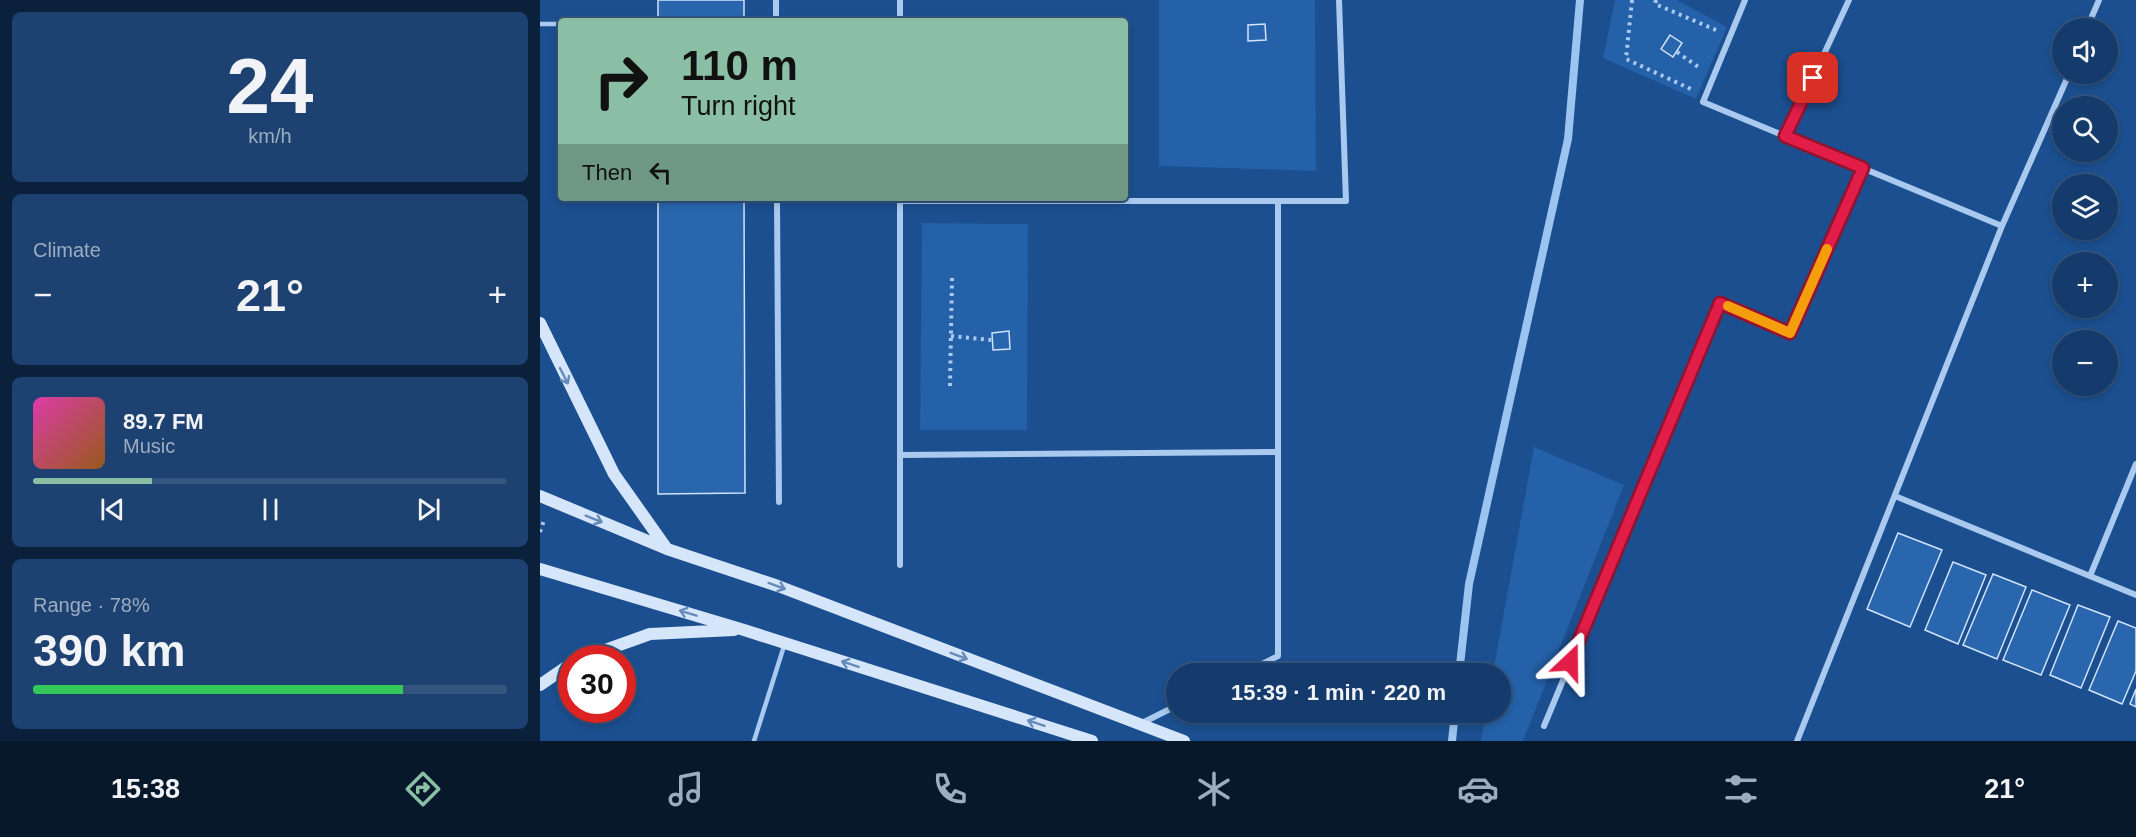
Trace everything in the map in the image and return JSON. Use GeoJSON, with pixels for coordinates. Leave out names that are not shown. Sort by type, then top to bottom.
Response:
{"type":"FeatureCollection","features":[{"type":"Feature","properties":{"kind":"street"},"geometry":{"type":"LineString","coordinates":[[776,0],[776,18]]}},
{"type":"Feature","properties":{"kind":"street"},"geometry":{"type":"LineString","coordinates":[[900,0],[900,18]]}},
{"type":"Feature","properties":{"kind":"street"},"geometry":{"type":"LineString","coordinates":[[1128,200],[1346,201],[1339,0]]}},
{"type":"Feature","properties":{"kind":"street"},"geometry":{"type":"LineString","coordinates":[[1745,0],[1703,102],[2002,226]]}},
{"type":"Feature","properties":{"kind":"street"},"geometry":{"type":"LineString","coordinates":[[1785,136],[1849,0]]}},
{"type":"Feature","properties":{"kind":"street"},"geometry":{"type":"LineString","coordinates":[[2092,18],[2099,0]]}},
{"type":"Feature","properties":{"kind":"street"},"geometry":{"type":"LineString","coordinates":[[1797,741],[2002,226],[2065,84]]}},
{"type":"Feature","properties":{"kind":"street"},"geometry":{"type":"LineString","coordinates":[[1544,726],[1720,303],[1790,333],[1863,168]]}},
{"type":"Feature","properties":{"kind":"street"},"geometry":{"type":"LineString","coordinates":[[777,201],[779,502]]}},
{"type":"Feature","properties":{"kind":"street"},"geometry":{"type":"LineString","coordinates":[[900,201],[900,565]]}},
{"type":"Feature","properties":{"kind":"street"},"geometry":{"type":"LineString","coordinates":[[1264,663],[1278,656],[1278,201]]}},
{"type":"Feature","properties":{"kind":"street"},"geometry":{"type":"LineString","coordinates":[[540,323],[614,474],[667,549]]}},
{"type":"Feature","properties":{"kind":"street"},"geometry":{"type":"LineString","coordinates":[[900,455],[1278,452]]}},
{"type":"Feature","properties":{"kind":"street"},"geometry":{"type":"LineString","coordinates":[[2090,576],[2136,464]]}},
{"type":"Feature","properties":{"kind":"street"},"geometry":{"type":"LineString","coordinates":[[540,496],[667,549],[778,586],[1184,741]]}},
{"type":"Feature","properties":{"kind":"street"},"geometry":{"type":"LineString","coordinates":[[1895,496],[2136,595]]}},
{"type":"Feature","properties":{"kind":"street"},"geometry":{"type":"LineString","coordinates":[[540,569],[744,630],[1092,741]]}},
{"type":"Feature","properties":{"kind":"street"},"geometry":{"type":"LineString","coordinates":[[619,645],[650,634],[744,630]]}},
{"type":"Feature","properties":{"kind":"street"},"geometry":{"type":"LineString","coordinates":[[540,685],[558,673]]}},
{"type":"Feature","properties":{"kind":"street"},"geometry":{"type":"LineString","coordinates":[[1138,724],[1166,711]]}},
{"type":"Feature","properties":{"kind":"lane"},"geometry":{"type":"LineString","coordinates":[[540,24],[558,24]]}},
{"type":"Feature","properties":{"kind":"lane"},"geometry":{"type":"LineString","coordinates":[[754,741],[785,643]]}},
{"type":"Feature","properties":{"kind":"path"},"geometry":{"type":"LineString","coordinates":[[1632,0],[1626,59],[1697,92]]}},
{"type":"Feature","properties":{"kind":"path"},"geometry":{"type":"LineString","coordinates":[[1656,0],[1655,4],[1721,32]]}},
{"type":"Feature","properties":{"kind":"path"},"geometry":{"type":"LineString","coordinates":[[1677,52],[1705,72],[1709,62]]}},
{"type":"Feature","properties":{"kind":"path"},"geometry":{"type":"LineString","coordinates":[[950,386],[952,277]]}},
{"type":"Feature","properties":{"kind":"path"},"geometry":{"type":"LineString","coordinates":[[951,336],[992,340]]}},
{"type":"Feature","properties":{"kind":"path"},"geometry":{"type":"LineString","coordinates":[[540,532],[544,520]]}},
{"type":"Feature","properties":{"kind":"shaded area"},"geometry":{"type":"Polygon","coordinates":[[[1159,0],[1315,0],[1316,171],[1159,166],[1159,0]]]}},
{"type":"Feature","properties":{"kind":"shaded area"},"geometry":{"type":"Polygon","coordinates":[[[1615,0],[1677,0],[1727,27],[1696,99],[1603,58],[1615,0]]]}},
{"type":"Feature","properties":{"kind":"shaded area"},"geometry":{"type":"Polygon","coordinates":[[[922,223],[1028,224],[1027,430],[920,430],[922,223]]]}},
{"type":"Feature","properties":{"kind":"shaded area"},"geometry":{"type":"Polygon","coordinates":[[[1534,447],[1624,485],[1523,741],[1481,741],[1484,723],[1511,723],[1511,663],[1495,663],[1534,447]]]}},
{"type":"Feature","properties":{"kind":"building"},"geometry":{"type":"Polygon","coordinates":[[[658,0],[744,0],[744,18],[658,18],[658,0]]]}},
{"type":"Feature","properties":{"kind":"building"},"geometry":{"type":"Polygon","coordinates":[[[1265,24],[1266,40],[1248,41],[1248,25],[1265,24]]]}},
{"type":"Feature","properties":{"kind":"building"},"geometry":{"type":"Polygon","coordinates":[[[1670,35],[1682,43],[1673,57],[1661,49],[1670,35]]]}},
{"type":"Feature","properties":{"kind":"building"},"geometry":{"type":"Polygon","coordinates":[[[658,201],[744,201],[745,493],[658,494],[658,201]]]}},
{"type":"Feature","properties":{"kind":"building"},"geometry":{"type":"Polygon","coordinates":[[[1009,331],[1010,349],[993,350],[992,333],[1009,331]]]}},
{"type":"Feature","properties":{"kind":"building"},"geometry":{"type":"Polygon","coordinates":[[[1898,533],[1942,550],[1910,627],[1867,609],[1898,533]]]}},
{"type":"Feature","properties":{"kind":"building"},"geometry":{"type":"Polygon","coordinates":[[[1953,562],[1986,575],[1958,644],[1925,630],[1953,562]]]}},
{"type":"Feature","properties":{"kind":"building"},"geometry":{"type":"Polygon","coordinates":[[[1993,574],[2026,587],[1997,659],[1963,645],[1993,574]]]}},
{"type":"Feature","properties":{"kind":"building"},"geometry":{"type":"Polygon","coordinates":[[[2032,590],[2070,605],[2041,675],[2003,660],[2032,590]]]}},
{"type":"Feature","properties":{"kind":"building"},"geometry":{"type":"Polygon","coordinates":[[[2078,605],[2110,617],[2081,688],[2050,675],[2078,605]]]}},
{"type":"Feature","properties":{"kind":"building"},"geometry":{"type":"Polygon","coordinates":[[[2118,621],[2136,628],[2136,671],[2122,704],[2089,690],[2118,621]]]}},
{"type":"Feature","properties":{"kind":"building"},"geometry":{"type":"Polygon","coordinates":[[[2136,689],[2136,707],[2130,704],[2136,689]]]}},
{"type":"Feature","properties":{"kind":"waterway"},"geometry":{"type":"LineString","coordinates":[[1460,663],[1469,584],[1568,139],[1580,0]]}},
{"type":"Feature","properties":{"kind":"waterway"},"geometry":{"type":"LineString","coordinates":[[1452,741],[1454,723]]}},
{"type":"Feature","properties":{"kind":"slow traffic"},"geometry":{"type":"LineString","coordinates":[[1728,306],[1790,333],[1827,249]]}},
{"type":"Feature","properties":{"kind":"route"},"geometry":{"type":"LineString","coordinates":[[1570,662],[1720,303],[1790,333],[1863,168],[1785,136],[1813,78]]}}]}
